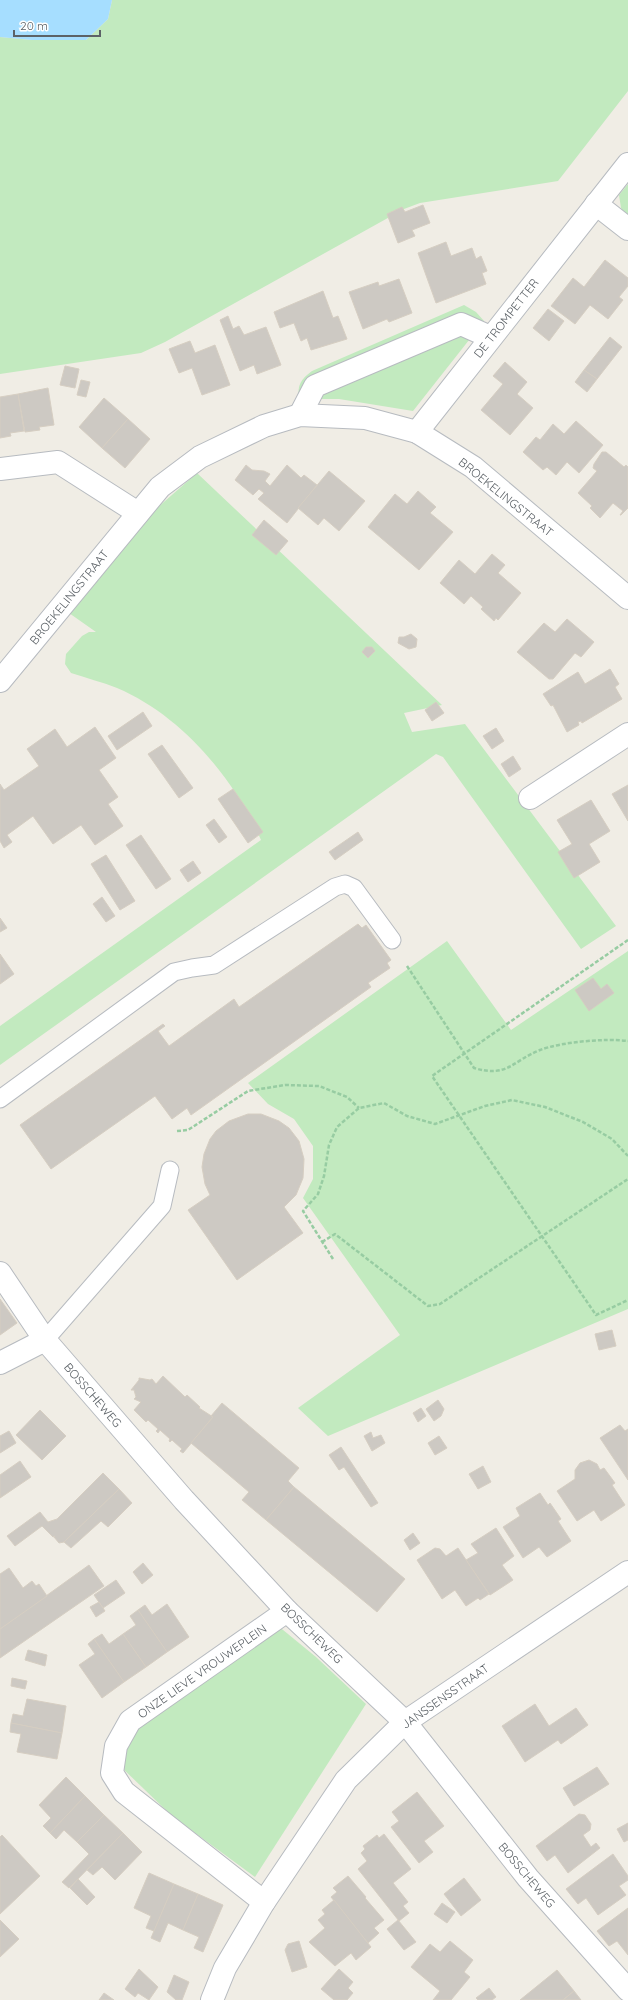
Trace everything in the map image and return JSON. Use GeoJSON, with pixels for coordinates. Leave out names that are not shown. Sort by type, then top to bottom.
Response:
{"type":"FeatureCollection","features":[{"type":"Feature","properties":{"kind":"street","name":"DE TROMPETTER"},"geometry":{"type":"LineString","coordinates":[[417,432],[490,337],[628,164]]}},
{"type":"Feature","properties":{"kind":"street"},"geometry":{"type":"LineString","coordinates":[[596,204],[628,229]]}},
{"type":"Feature","properties":{"kind":"street"},"geometry":{"type":"LineString","coordinates":[[300,415],[315,386],[461,324],[490,337]]}},
{"type":"Feature","properties":{"kind":"street","name":"BROEKELINGSTRAAT"},"geometry":{"type":"LineString","coordinates":[[0,681],[160,487],[200,457],[264,426],[300,415],[365,418],[417,432],[474,467],[628,598]]}},
{"type":"Feature","properties":{"kind":"street"},"geometry":{"type":"LineString","coordinates":[[0,469],[58,462],[138,513]]}},
{"type":"Feature","properties":{"kind":"street"},"geometry":{"type":"LineString","coordinates":[[530,798],[628,734]]}},
{"type":"Feature","properties":{"kind":"street","name":"BOSSCHEWEG"},"geometry":{"type":"LineString","coordinates":[[0,1272],[45,1340],[184,1500],[287,1610],[405,1722],[528,1878],[628,1990]]}},
{"type":"Feature","properties":{"kind":"street"},"geometry":{"type":"LineString","coordinates":[[0,1363],[45,1340]]}},
{"type":"Feature","properties":{"kind":"street","name":"JANSSENSSTRAAT"},"geometry":{"type":"LineString","coordinates":[[212,2000],[225,1968],[264,1902],[346,1780],[405,1722],[628,1572]]}},
{"type":"Feature","properties":{"kind":"street","name":"ONZE LIEVE VROUWEPLEIN"},"geometry":{"type":"LineString","coordinates":[[264,1902],[124,1792],[112,1773],[116,1746],[130,1721],[287,1610]]}},
{"type":"Feature","properties":{"kind":"lane"},"geometry":{"type":"LineString","coordinates":[[0,1099],[174,972],[214,965],[335,887],[345,884],[354,888],[392,940]]}},
{"type":"Feature","properties":{"kind":"lane"},"geometry":{"type":"LineString","coordinates":[[45,1340],[162,1206],[170,1170]]}},
{"type":"Feature","properties":{"kind":"path"},"geometry":{"type":"LineString","coordinates":[[628,940],[432,1076],[596,1314],[628,1300]]}},
{"type":"Feature","properties":{"kind":"path"},"geometry":{"type":"LineString","coordinates":[[407,966],[474,1068],[489,1072],[503,1070],[540,1050],[572,1042],[628,1041]]}},
{"type":"Feature","properties":{"kind":"path"},"geometry":{"type":"LineString","coordinates":[[177,1131],[188,1130],[248,1091],[285,1085],[319,1086],[347,1097],[359,1108]]}},
{"type":"Feature","properties":{"kind":"path"},"geometry":{"type":"LineString","coordinates":[[333,1259],[303,1211],[318,1194],[324,1176],[329,1145],[337,1127],[359,1108],[384,1103],[407,1116],[435,1124],[485,1106],[512,1100],[545,1107],[583,1122],[612,1139],[628,1156]]}},
{"type":"Feature","properties":{"kind":"path"},"geometry":{"type":"LineString","coordinates":[[322,1242],[336,1234],[428,1306],[440,1304],[628,1179]]}},
{"type":"Feature","properties":{"kind":"green space"},"geometry":{"type":"Polygon","coordinates":[[[112,0],[628,0],[628,91],[558,181],[420,203],[404,209],[165,342],[141,353],[0,374],[0,37],[32,40],[86,40],[108,19],[112,0]]]}},
{"type":"Feature","properties":{"kind":"green space"},"geometry":{"type":"Polygon","coordinates":[[[628,184],[628,219],[621,208],[619,195],[628,184]]]}},
{"type":"Feature","properties":{"kind":"green space"},"geometry":{"type":"Polygon","coordinates":[[[464,305],[476,312],[484,321],[413,411],[339,399],[299,399],[299,386],[305,377],[312,371],[464,305]]]}},
{"type":"Feature","properties":{"kind":"green space"},"geometry":{"type":"Polygon","coordinates":[[[197,473],[442,705],[404,713],[412,732],[465,724],[616,926],[581,949],[443,757],[436,754],[0,1065],[0,1026],[261,840],[250,817],[236,794],[203,751],[184,732],[163,714],[140,700],[117,688],[71,673],[65,664],[66,654],[82,636],[89,632],[96,632],[69,613],[157,508],[197,473]]]}},
{"type":"Feature","properties":{"kind":"green space"},"geometry":{"type":"Polygon","coordinates":[[[447,941],[511,1030],[628,951],[628,1309],[328,1436],[298,1408],[400,1335],[303,1198],[313,1179],[313,1146],[294,1119],[268,1104],[248,1083],[447,941]]]}},
{"type":"Feature","properties":{"kind":"green space"},"geometry":{"type":"Polygon","coordinates":[[[277,1625],[316,1657],[366,1704],[255,1877],[172,1816],[118,1764],[134,1727],[277,1625]]]}},
{"type":"Feature","properties":{"kind":"water"},"geometry":{"type":"Polygon","coordinates":[[[0,0],[112,0],[108,19],[86,40],[32,40],[0,37],[0,0]]]}},
{"type":"Feature","properties":{"kind":"building"},"geometry":{"type":"Polygon","coordinates":[[[423,205],[430,223],[412,230],[415,236],[398,243],[387,214],[402,207],[405,212],[423,205]]]}},
{"type":"Feature","properties":{"kind":"building"},"geometry":{"type":"Polygon","coordinates":[[[446,242],[451,256],[472,248],[476,259],[481,256],[487,271],[482,273],[486,284],[436,303],[418,253],[446,242]]]}},
{"type":"Feature","properties":{"kind":"building"},"geometry":{"type":"Polygon","coordinates":[[[605,260],[628,278],[628,286],[619,297],[623,300],[608,319],[590,305],[575,324],[551,306],[573,278],[584,287],[605,260]]]}},
{"type":"Feature","properties":{"kind":"building"},"geometry":{"type":"Polygon","coordinates":[[[399,279],[412,313],[389,322],[387,319],[363,329],[349,292],[378,282],[379,286],[399,279]]]}},
{"type":"Feature","properties":{"kind":"building"},"geometry":{"type":"Polygon","coordinates":[[[323,291],[333,318],[338,316],[347,339],[311,350],[307,338],[301,341],[294,323],[280,328],[274,312],[323,291]]]}},
{"type":"Feature","properties":{"kind":"building"},"geometry":{"type":"Polygon","coordinates":[[[548,309],[564,321],[549,341],[533,328],[548,309]]]}},
{"type":"Feature","properties":{"kind":"building"},"geometry":{"type":"Polygon","coordinates":[[[228,316],[233,329],[239,326],[244,335],[266,327],[281,365],[257,374],[254,365],[240,371],[220,320],[228,316]]]}},
{"type":"Feature","properties":{"kind":"building"},"geometry":{"type":"Polygon","coordinates":[[[610,337],[622,347],[597,379],[584,370],[610,337]]]}},
{"type":"Feature","properties":{"kind":"building"},"geometry":{"type":"Polygon","coordinates":[[[190,341],[195,353],[215,345],[230,385],[202,395],[192,368],[179,373],[169,349],[190,341]]]}},
{"type":"Feature","properties":{"kind":"building"},"geometry":{"type":"Polygon","coordinates":[[[505,362],[527,382],[517,394],[533,408],[510,435],[481,410],[503,384],[493,376],[505,362]]]}},
{"type":"Feature","properties":{"kind":"building"},"geometry":{"type":"Polygon","coordinates":[[[65,366],[79,369],[75,388],[60,385],[65,366]]]}},
{"type":"Feature","properties":{"kind":"building"},"geometry":{"type":"Polygon","coordinates":[[[584,370],[597,379],[587,392],[575,382],[584,370]]]}},
{"type":"Feature","properties":{"kind":"building"},"geometry":{"type":"Polygon","coordinates":[[[81,380],[90,382],[86,397],[77,395],[81,380]]]}},
{"type":"Feature","properties":{"kind":"building"},"geometry":{"type":"Polygon","coordinates":[[[48,388],[54,425],[39,427],[40,430],[25,432],[18,394],[48,388]]]}},
{"type":"Feature","properties":{"kind":"building"},"geometry":{"type":"Polygon","coordinates":[[[18,394],[24,431],[10,433],[11,436],[0,438],[0,397],[18,394]]]}},
{"type":"Feature","properties":{"kind":"building"},"geometry":{"type":"Polygon","coordinates":[[[104,398],[128,419],[102,448],[79,427],[104,398]]]}},
{"type":"Feature","properties":{"kind":"building"},"geometry":{"type":"Polygon","coordinates":[[[128,419],[150,439],[125,468],[102,448],[128,419]]]}},
{"type":"Feature","properties":{"kind":"building"},"geometry":{"type":"Polygon","coordinates":[[[576,421],[603,445],[579,473],[567,462],[556,475],[547,467],[543,470],[523,452],[536,437],[540,440],[553,424],[564,434],[576,421]]]}},
{"type":"Feature","properties":{"kind":"building"},"geometry":{"type":"Polygon","coordinates":[[[602,452],[606,452],[624,467],[626,465],[628,467],[628,508],[620,515],[623,511],[613,503],[600,518],[590,508],[592,506],[578,493],[597,471],[593,468],[594,464],[602,452]]]}},
{"type":"Feature","properties":{"kind":"building"},"geometry":{"type":"Polygon","coordinates":[[[246,465],[252,470],[264,471],[270,474],[265,481],[270,486],[287,465],[301,478],[304,475],[317,485],[287,523],[258,499],[264,493],[259,489],[253,495],[235,480],[246,465]]]}},
{"type":"Feature","properties":{"kind":"building"},"geometry":{"type":"Polygon","coordinates":[[[329,471],[365,501],[339,531],[324,518],[318,525],[298,508],[329,471]]]}},
{"type":"Feature","properties":{"kind":"building"},"geometry":{"type":"Polygon","coordinates":[[[418,491],[436,507],[430,513],[453,532],[419,570],[368,527],[395,494],[407,504],[418,491]]]}},
{"type":"Feature","properties":{"kind":"building"},"geometry":{"type":"Polygon","coordinates":[[[264,520],[288,541],[276,555],[252,535],[264,520]]]}},
{"type":"Feature","properties":{"kind":"building"},"geometry":{"type":"Polygon","coordinates":[[[492,554],[505,565],[498,573],[521,593],[498,620],[496,618],[494,621],[481,609],[483,607],[471,596],[464,604],[440,583],[459,560],[475,574],[492,554]]]}},
{"type":"Feature","properties":{"kind":"building"},"geometry":{"type":"Polygon","coordinates":[[[567,619],[594,642],[581,657],[575,653],[553,679],[549,679],[517,652],[544,623],[555,632],[567,619]]]}},
{"type":"Feature","properties":{"kind":"building"},"geometry":{"type":"Polygon","coordinates":[[[411,634],[417,639],[416,647],[409,649],[398,643],[399,637],[404,637],[411,634]]]}},
{"type":"Feature","properties":{"kind":"building"},"geometry":{"type":"Polygon","coordinates":[[[366,647],[372,647],[375,651],[368,658],[362,652],[366,647]]]}},
{"type":"Feature","properties":{"kind":"building"},"geometry":{"type":"Polygon","coordinates":[[[610,669],[619,684],[615,687],[622,699],[582,723],[581,721],[578,722],[579,725],[567,732],[553,705],[551,706],[543,694],[578,672],[585,684],[610,669]]]}},
{"type":"Feature","properties":{"kind":"building"},"geometry":{"type":"Polygon","coordinates":[[[436,702],[444,713],[432,721],[425,710],[436,702]]]}},
{"type":"Feature","properties":{"kind":"building"},"geometry":{"type":"Polygon","coordinates":[[[143,712],[152,726],[117,750],[108,736],[143,712]]]}},
{"type":"Feature","properties":{"kind":"building"},"geometry":{"type":"Polygon","coordinates":[[[95,727],[116,758],[99,770],[118,797],[108,804],[123,826],[95,845],[81,825],[53,844],[33,816],[7,835],[12,842],[4,848],[0,841],[0,784],[4,790],[39,766],[27,749],[55,729],[67,747],[95,727]]]}},
{"type":"Feature","properties":{"kind":"building"},"geometry":{"type":"Polygon","coordinates":[[[496,728],[504,741],[492,749],[483,736],[496,728]]]}},
{"type":"Feature","properties":{"kind":"building"},"geometry":{"type":"Polygon","coordinates":[[[162,745],[193,788],[179,798],[148,754],[162,745]]]}},
{"type":"Feature","properties":{"kind":"building"},"geometry":{"type":"Polygon","coordinates":[[[513,756],[521,769],[509,777],[501,764],[513,756]]]}},
{"type":"Feature","properties":{"kind":"building"},"geometry":{"type":"Polygon","coordinates":[[[628,785],[628,821],[612,794],[628,785]]]}},
{"type":"Feature","properties":{"kind":"building"},"geometry":{"type":"Polygon","coordinates":[[[233,789],[263,832],[248,843],[218,799],[233,789]]]}},
{"type":"Feature","properties":{"kind":"building"},"geometry":{"type":"Polygon","coordinates":[[[591,800],[610,831],[589,844],[600,862],[574,878],[558,852],[572,844],[557,820],[591,800]]]}},
{"type":"Feature","properties":{"kind":"building"},"geometry":{"type":"Polygon","coordinates":[[[214,819],[227,837],[219,843],[206,825],[214,819]]]}},
{"type":"Feature","properties":{"kind":"building"},"geometry":{"type":"Polygon","coordinates":[[[358,832],[363,840],[335,860],[329,852],[358,832]]]}},
{"type":"Feature","properties":{"kind":"building"},"geometry":{"type":"Polygon","coordinates":[[[141,835],[171,879],[156,889],[126,845],[141,835]]]}},
{"type":"Feature","properties":{"kind":"building"},"geometry":{"type":"Polygon","coordinates":[[[106,855],[135,901],[120,910],[91,864],[106,855]]]}},
{"type":"Feature","properties":{"kind":"building"},"geometry":{"type":"Polygon","coordinates":[[[193,861],[201,873],[188,882],[180,870],[193,861]]]}},
{"type":"Feature","properties":{"kind":"building"},"geometry":{"type":"Polygon","coordinates":[[[102,897],[115,916],[106,922],[93,904],[102,897]]]}},
{"type":"Feature","properties":{"kind":"building"},"geometry":{"type":"Polygon","coordinates":[[[0,918],[7,928],[0,932],[0,918]]]}},
{"type":"Feature","properties":{"kind":"building"},"geometry":{"type":"Polygon","coordinates":[[[358,924],[362,928],[366,925],[391,960],[387,963],[390,968],[368,983],[371,987],[191,1115],[187,1108],[172,1119],[155,1096],[51,1169],[20,1125],[163,1024],[165,1026],[158,1031],[169,1046],[234,999],[239,1007],[358,924]]]}},
{"type":"Feature","properties":{"kind":"building"},"geometry":{"type":"Polygon","coordinates":[[[0,954],[14,974],[0,984],[0,954]]]}},
{"type":"Feature","properties":{"kind":"building"},"geometry":{"type":"Polygon","coordinates":[[[593,978],[601,989],[607,984],[614,993],[589,1011],[575,990],[593,978]]]}},
{"type":"Feature","properties":{"kind":"building"},"geometry":{"type":"Polygon","coordinates":[[[248,1114],[261,1114],[279,1121],[289,1128],[299,1141],[304,1159],[303,1178],[296,1195],[284,1207],[303,1233],[237,1280],[188,1210],[210,1195],[205,1184],[202,1167],[204,1154],[210,1139],[216,1131],[229,1121],[248,1114]]]}},
{"type":"Feature","properties":{"kind":"building"},"geometry":{"type":"Polygon","coordinates":[[[0,1299],[17,1323],[0,1335],[0,1299]]]}},
{"type":"Feature","properties":{"kind":"building"},"geometry":{"type":"Polygon","coordinates":[[[612,1330],[616,1346],[599,1350],[595,1334],[612,1330]]]}},
{"type":"Feature","properties":{"kind":"building"},"geometry":{"type":"Polygon","coordinates":[[[163,1376],[185,1397],[187,1395],[200,1407],[199,1408],[213,1417],[183,1453],[180,1451],[182,1449],[172,1440],[170,1442],[170,1439],[160,1430],[158,1433],[156,1431],[158,1429],[148,1420],[146,1422],[134,1410],[141,1402],[134,1399],[136,1397],[134,1390],[131,1390],[139,1378],[152,1379],[156,1384],[163,1376]]]}},
{"type":"Feature","properties":{"kind":"building"},"geometry":{"type":"Polygon","coordinates":[[[438,1400],[444,1409],[441,1416],[434,1421],[426,1409],[438,1400]]]}},
{"type":"Feature","properties":{"kind":"building"},"geometry":{"type":"Polygon","coordinates":[[[222,1403],[299,1468],[288,1481],[294,1487],[266,1520],[242,1500],[249,1492],[191,1443],[213,1417],[211,1416],[222,1403]]]}},
{"type":"Feature","properties":{"kind":"building"},"geometry":{"type":"Polygon","coordinates":[[[421,1408],[426,1416],[418,1422],[413,1413],[421,1408]]]}},
{"type":"Feature","properties":{"kind":"building"},"geometry":{"type":"Polygon","coordinates":[[[40,1410],[66,1436],[42,1460],[16,1435],[40,1410]]]}},
{"type":"Feature","properties":{"kind":"building"},"geometry":{"type":"Polygon","coordinates":[[[620,1425],[625,1431],[628,1429],[628,1480],[600,1438],[620,1425]]]}},
{"type":"Feature","properties":{"kind":"building"},"geometry":{"type":"Polygon","coordinates":[[[9,1431],[16,1443],[0,1453],[0,1436],[9,1431]]]}},
{"type":"Feature","properties":{"kind":"building"},"geometry":{"type":"Polygon","coordinates":[[[371,1432],[373,1438],[381,1435],[385,1443],[372,1451],[364,1436],[371,1432]]]}},
{"type":"Feature","properties":{"kind":"building"},"geometry":{"type":"Polygon","coordinates":[[[439,1436],[447,1448],[435,1455],[428,1443],[439,1436]]]}},
{"type":"Feature","properties":{"kind":"building"},"geometry":{"type":"Polygon","coordinates":[[[341,1447],[378,1503],[371,1507],[344,1467],[339,1470],[329,1455],[341,1447]]]}},
{"type":"Feature","properties":{"kind":"building"},"geometry":{"type":"Polygon","coordinates":[[[589,1460],[597,1464],[600,1470],[604,1468],[615,1483],[612,1485],[625,1505],[601,1521],[594,1510],[577,1521],[557,1491],[575,1479],[575,1470],[580,1463],[589,1460]]]}},
{"type":"Feature","properties":{"kind":"building"},"geometry":{"type":"Polygon","coordinates":[[[20,1461],[31,1477],[0,1498],[0,1475],[20,1461]]]}},
{"type":"Feature","properties":{"kind":"building"},"geometry":{"type":"Polygon","coordinates":[[[483,1466],[491,1482],[478,1489],[469,1474],[483,1466]]]}},
{"type":"Feature","properties":{"kind":"building"},"geometry":{"type":"Polygon","coordinates":[[[103,1473],[119,1489],[64,1542],[59,1543],[54,1537],[55,1536],[53,1537],[42,1526],[15,1546],[7,1536],[40,1512],[48,1522],[57,1519],[103,1473]]]}},
{"type":"Feature","properties":{"kind":"building"},"geometry":{"type":"Polygon","coordinates":[[[294,1487],[405,1579],[377,1612],[266,1520],[294,1487]]]}},
{"type":"Feature","properties":{"kind":"building"},"geometry":{"type":"Polygon","coordinates":[[[119,1489],[132,1503],[108,1527],[101,1521],[71,1548],[64,1542],[119,1489]]]}},
{"type":"Feature","properties":{"kind":"building"},"geometry":{"type":"Polygon","coordinates":[[[540,1493],[548,1505],[550,1503],[561,1519],[558,1521],[571,1541],[547,1557],[539,1547],[523,1558],[503,1527],[520,1516],[516,1508],[540,1493]]]}},
{"type":"Feature","properties":{"kind":"building"},"geometry":{"type":"Polygon","coordinates":[[[496,1528],[514,1556],[502,1565],[513,1580],[490,1595],[466,1560],[478,1553],[471,1544],[496,1528]]]}},
{"type":"Feature","properties":{"kind":"building"},"geometry":{"type":"Polygon","coordinates":[[[413,1533],[420,1543],[410,1550],[404,1540],[413,1533]]]}},
{"type":"Feature","properties":{"kind":"building"},"geometry":{"type":"Polygon","coordinates":[[[435,1548],[440,1549],[446,1556],[458,1548],[489,1594],[480,1600],[478,1598],[466,1606],[455,1590],[442,1599],[417,1560],[435,1548]]]}},
{"type":"Feature","properties":{"kind":"building"},"geometry":{"type":"Polygon","coordinates":[[[143,1563],[153,1575],[142,1584],[133,1572],[143,1563]]]}},
{"type":"Feature","properties":{"kind":"building"},"geometry":{"type":"Polygon","coordinates":[[[89,1565],[104,1586],[0,1658],[0,1629],[89,1565]]]}},
{"type":"Feature","properties":{"kind":"building"},"geometry":{"type":"Polygon","coordinates":[[[9,1568],[23,1588],[32,1581],[36,1586],[39,1584],[47,1596],[0,1629],[0,1574],[9,1568]]]}},
{"type":"Feature","properties":{"kind":"building"},"geometry":{"type":"Polygon","coordinates":[[[116,1580],[125,1593],[103,1608],[94,1595],[116,1580]]]}},
{"type":"Feature","properties":{"kind":"building"},"geometry":{"type":"Polygon","coordinates":[[[99,1602],[105,1611],[96,1617],[90,1607],[99,1602]]]}},
{"type":"Feature","properties":{"kind":"building"},"geometry":{"type":"Polygon","coordinates":[[[167,1604],[189,1637],[167,1652],[138,1610],[145,1605],[152,1615],[167,1604]]]}},
{"type":"Feature","properties":{"kind":"building"},"geometry":{"type":"Polygon","coordinates":[[[138,1610],[167,1652],[146,1667],[123,1634],[136,1625],[130,1616],[138,1610]]]}},
{"type":"Feature","properties":{"kind":"building"},"geometry":{"type":"Polygon","coordinates":[[[102,1634],[109,1644],[123,1634],[146,1667],[124,1682],[94,1639],[102,1634]]]}},
{"type":"Feature","properties":{"kind":"building"},"geometry":{"type":"Polygon","coordinates":[[[94,1639],[124,1682],[102,1698],[79,1665],[95,1654],[88,1644],[94,1639]]]}},
{"type":"Feature","properties":{"kind":"building"},"geometry":{"type":"Polygon","coordinates":[[[28,1650],[47,1655],[45,1666],[25,1660],[28,1650]]]}},
{"type":"Feature","properties":{"kind":"building"},"geometry":{"type":"Polygon","coordinates":[[[12,1678],[27,1681],[25,1689],[11,1686],[12,1678]]]}},
{"type":"Feature","properties":{"kind":"building"},"geometry":{"type":"Polygon","coordinates":[[[27,1699],[66,1706],[62,1733],[11,1723],[13,1714],[23,1716],[27,1699]]]}},
{"type":"Feature","properties":{"kind":"building"},"geometry":{"type":"Polygon","coordinates":[[[535,1704],[549,1726],[576,1708],[588,1725],[561,1744],[558,1740],[525,1762],[502,1726],[535,1704]]]}},
{"type":"Feature","properties":{"kind":"building"},"geometry":{"type":"Polygon","coordinates":[[[11,1723],[62,1733],[57,1759],[17,1752],[21,1734],[10,1732],[11,1723]]]}},
{"type":"Feature","properties":{"kind":"building"},"geometry":{"type":"Polygon","coordinates":[[[597,1767],[609,1784],[574,1806],[563,1788],[597,1767]]]}},
{"type":"Feature","properties":{"kind":"building"},"geometry":{"type":"Polygon","coordinates":[[[66,1777],[85,1796],[50,1833],[43,1826],[51,1818],[39,1805],[66,1777]]]}},
{"type":"Feature","properties":{"kind":"building"},"geometry":{"type":"Polygon","coordinates":[[[417,1792],[444,1826],[424,1841],[433,1852],[419,1863],[391,1827],[399,1821],[392,1812],[417,1792]]]}},
{"type":"Feature","properties":{"kind":"building"},"geometry":{"type":"Polygon","coordinates":[[[85,1796],[104,1815],[77,1842],[64,1830],[56,1839],[50,1833],[85,1796]]]}},
{"type":"Feature","properties":{"kind":"building"},"geometry":{"type":"Polygon","coordinates":[[[579,1814],[585,1815],[591,1824],[590,1830],[583,1835],[591,1847],[596,1843],[600,1848],[568,1873],[555,1855],[547,1861],[536,1846],[579,1814]]]}},
{"type":"Feature","properties":{"kind":"building"},"geometry":{"type":"Polygon","coordinates":[[[104,1815],[123,1833],[69,1888],[62,1882],[89,1854],[77,1842],[104,1815]]]}},
{"type":"Feature","properties":{"kind":"building"},"geometry":{"type":"Polygon","coordinates":[[[628,1823],[628,1840],[624,1842],[617,1829],[628,1823]]]}},
{"type":"Feature","properties":{"kind":"building"},"geometry":{"type":"Polygon","coordinates":[[[123,1833],[142,1852],[115,1880],[102,1867],[93,1875],[87,1870],[123,1833]]]}},
{"type":"Feature","properties":{"kind":"building"},"geometry":{"type":"Polygon","coordinates":[[[384,1834],[411,1869],[393,1883],[408,1902],[403,1906],[409,1913],[399,1921],[358,1869],[367,1861],[361,1853],[365,1849],[363,1846],[377,1835],[379,1838],[384,1834]]]}},
{"type":"Feature","properties":{"kind":"building"},"geometry":{"type":"Polygon","coordinates":[[[2,1835],[40,1876],[0,1914],[0,1837],[2,1835]]]}},
{"type":"Feature","properties":{"kind":"building"},"geometry":{"type":"Polygon","coordinates":[[[613,1854],[628,1876],[628,1880],[619,1886],[626,1895],[598,1915],[586,1898],[578,1904],[566,1889],[613,1854]]]}},
{"type":"Feature","properties":{"kind":"building"},"geometry":{"type":"Polygon","coordinates":[[[149,1873],[174,1884],[154,1931],[146,1928],[151,1916],[134,1908],[149,1873]]]}},
{"type":"Feature","properties":{"kind":"building"},"geometry":{"type":"Polygon","coordinates":[[[348,1876],[384,1920],[374,1928],[379,1933],[368,1943],[331,1897],[337,1892],[333,1888],[348,1876]]]}},
{"type":"Feature","properties":{"kind":"building"},"geometry":{"type":"Polygon","coordinates":[[[464,1878],[481,1900],[461,1916],[444,1894],[464,1878]]]}},
{"type":"Feature","properties":{"kind":"building"},"geometry":{"type":"Polygon","coordinates":[[[78,1879],[95,1897],[87,1905],[70,1888],[78,1879]]]}},
{"type":"Feature","properties":{"kind":"building"},"geometry":{"type":"Polygon","coordinates":[[[174,1884],[198,1894],[183,1930],[168,1923],[160,1942],[151,1938],[174,1884]]]}},
{"type":"Feature","properties":{"kind":"building"},"geometry":{"type":"Polygon","coordinates":[[[198,1894],[223,1905],[203,1952],[194,1948],[199,1937],[183,1930],[198,1894]]]}},
{"type":"Feature","properties":{"kind":"building"},"geometry":{"type":"Polygon","coordinates":[[[334,1900],[371,1947],[356,1960],[351,1953],[335,1966],[309,1942],[325,1928],[318,1920],[325,1914],[322,1910],[334,1900]]]}},
{"type":"Feature","properties":{"kind":"building"},"geometry":{"type":"Polygon","coordinates":[[[442,1903],[455,1912],[447,1923],[434,1914],[442,1903]]]}},
{"type":"Feature","properties":{"kind":"building"},"geometry":{"type":"Polygon","coordinates":[[[628,1908],[628,1955],[617,1941],[609,1946],[597,1931],[628,1908]]]}},
{"type":"Feature","properties":{"kind":"building"},"geometry":{"type":"Polygon","coordinates":[[[0,1920],[19,1939],[0,1957],[0,1920]]]}},
{"type":"Feature","properties":{"kind":"building"},"geometry":{"type":"Polygon","coordinates":[[[398,1920],[416,1942],[404,1950],[387,1929],[398,1920]]]}},
{"type":"Feature","properties":{"kind":"building"},"geometry":{"type":"Polygon","coordinates":[[[299,1941],[307,1967],[292,1972],[285,1950],[288,1944],[299,1941]]]}},
{"type":"Feature","properties":{"kind":"building"},"geometry":{"type":"Polygon","coordinates":[[[450,1941],[473,1960],[464,1972],[470,1977],[451,2000],[433,2000],[440,1991],[411,1967],[430,1944],[440,1952],[450,1941]]]}},
{"type":"Feature","properties":{"kind":"building"},"geometry":{"type":"Polygon","coordinates":[[[139,1969],[158,1987],[149,2000],[138,1993],[135,1997],[125,1989],[139,1969]]]}},
{"type":"Feature","properties":{"kind":"building"},"geometry":{"type":"Polygon","coordinates":[[[339,1969],[353,1982],[348,1988],[353,1993],[347,2000],[334,2000],[321,1989],[339,1969]]]}},
{"type":"Feature","properties":{"kind":"building"},"geometry":{"type":"Polygon","coordinates":[[[557,1970],[574,1991],[563,2000],[520,2000],[557,1970]]]}},
{"type":"Feature","properties":{"kind":"building"},"geometry":{"type":"Polygon","coordinates":[[[174,1975],[189,1982],[182,2000],[176,2000],[167,1992],[174,1975]]]}},
{"type":"Feature","properties":{"kind":"building"},"geometry":{"type":"Polygon","coordinates":[[[489,1988],[496,1997],[492,2000],[478,2000],[476,1998],[489,1988]]]}},
{"type":"Feature","properties":{"kind":"building"},"geometry":{"type":"Polygon","coordinates":[[[574,1991],[581,2000],[563,2000],[574,1991]]]}},
{"type":"Feature","properties":{"kind":"building"},"geometry":{"type":"Polygon","coordinates":[[[104,1993],[114,2000],[99,2000],[104,1993]]]}}]}
